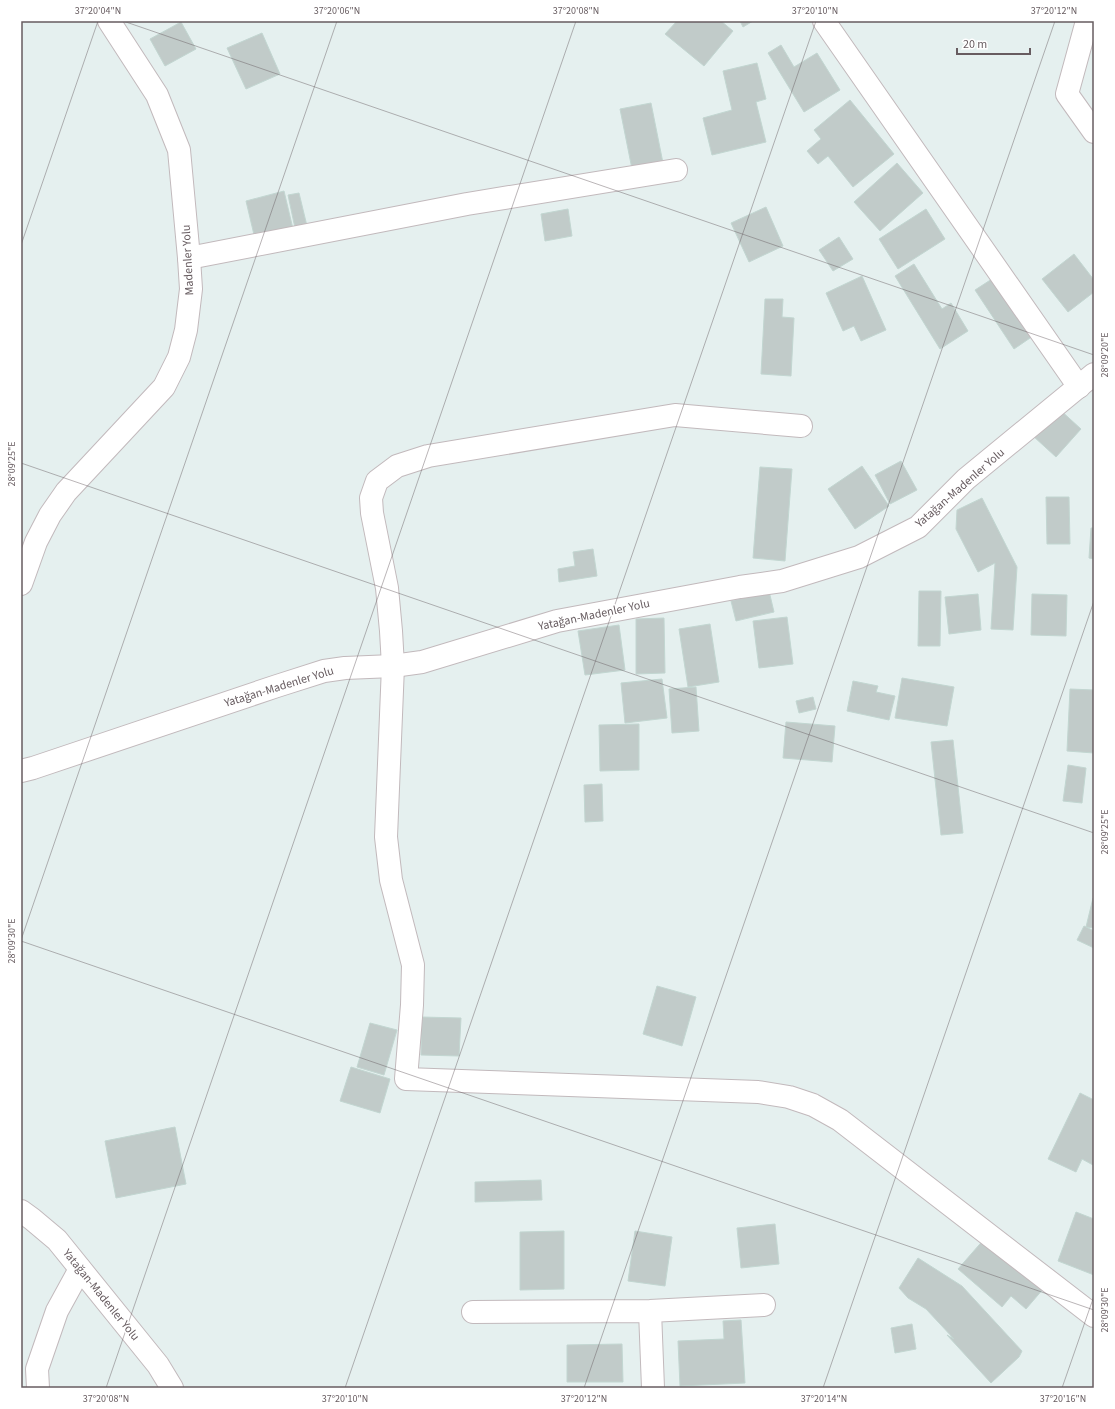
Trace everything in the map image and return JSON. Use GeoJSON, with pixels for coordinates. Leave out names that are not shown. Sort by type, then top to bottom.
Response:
{"type":"FeatureCollection","features":[{"type":"Feature","properties":{"kind":"street","name":"Madenler Yolu"},"geometry":{"type":"LineString","coordinates":[[21,584],[36,542],[50,515],[66,492],[164,386],[179,357],[186,330],[191,289],[179,150],[157,95],[109,21]]}},
{"type":"Feature","properties":{"kind":"street"},"geometry":{"type":"LineString","coordinates":[[824,21],[1086,381]]}},
{"type":"Feature","properties":{"kind":"street"},"geometry":{"type":"LineString","coordinates":[[1087,21],[1067,94],[1094,132]]}},
{"type":"Feature","properties":{"kind":"street"},"geometry":{"type":"LineString","coordinates":[[189,258],[467,204],[676,170]]}},
{"type":"Feature","properties":{"kind":"street","name":"Yatağan-Madenler Yolu"},"geometry":{"type":"LineString","coordinates":[[21,771],[324,671],[345,668],[393,666],[422,662],[557,621],[740,587],[782,581],[859,557],[918,527],[966,479],[1086,381]]}},
{"type":"Feature","properties":{"kind":"street"},"geometry":{"type":"LineString","coordinates":[[801,426],[675,415],[428,456],[397,466],[377,481],[371,498],[372,513],[386,588],[393,666],[386,837],[391,880],[413,965],[412,1005],[406,1079],[758,1092],[789,1097],[807,1103],[840,1120],[1094,1316]]}},
{"type":"Feature","properties":{"kind":"street","name":"Yatağan-Madenler Yolu"},"geometry":{"type":"LineString","coordinates":[[21,1211],[57,1240],[158,1365],[172,1388]]}},
{"type":"Feature","properties":{"kind":"street"},"geometry":{"type":"LineString","coordinates":[[38,1388],[38,1370],[57,1312],[80,1269]]}},
{"type":"Feature","properties":{"kind":"street"},"geometry":{"type":"LineString","coordinates":[[473,1312],[650,1311],[764,1305]]}},
{"type":"Feature","properties":{"kind":"street"},"geometry":{"type":"LineString","coordinates":[[650,1311],[653,1388]]}},
{"type":"Feature","properties":{"kind":"building"},"geometry":{"type":"Polygon","coordinates":[[[677,21],[721,21],[733,31],[704,66],[665,34],[677,21]]]}},
{"type":"Feature","properties":{"kind":"building"},"geometry":{"type":"Polygon","coordinates":[[[740,21],[753,21],[743,27],[740,21]]]}},
{"type":"Feature","properties":{"kind":"building"},"geometry":{"type":"Polygon","coordinates":[[[181,22],[196,49],[165,66],[150,39],[181,22]]]}},
{"type":"Feature","properties":{"kind":"building"},"geometry":{"type":"Polygon","coordinates":[[[262,33],[280,74],[246,89],[227,48],[262,33]]]}},
{"type":"Feature","properties":{"kind":"building"},"geometry":{"type":"Polygon","coordinates":[[[781,45],[794,67],[817,53],[840,90],[804,112],[768,53],[781,45]]]}},
{"type":"Feature","properties":{"kind":"building"},"geometry":{"type":"Polygon","coordinates":[[[757,63],[766,99],[756,102],[766,142],[712,155],[703,118],[732,110],[723,71],[757,63]]]}},
{"type":"Feature","properties":{"kind":"building"},"geometry":{"type":"Polygon","coordinates":[[[850,100],[894,154],[853,187],[828,156],[818,164],[807,151],[821,139],[814,130],[850,100]]]}},
{"type":"Feature","properties":{"kind":"building"},"geometry":{"type":"Polygon","coordinates":[[[651,103],[663,163],[632,169],[620,109],[651,103]]]}},
{"type":"Feature","properties":{"kind":"building"},"geometry":{"type":"Polygon","coordinates":[[[897,163],[923,193],[880,231],[854,202],[897,163]]]}},
{"type":"Feature","properties":{"kind":"building"},"geometry":{"type":"Polygon","coordinates":[[[284,191],[293,229],[255,239],[246,201],[284,191]]]}},
{"type":"Feature","properties":{"kind":"building"},"geometry":{"type":"Polygon","coordinates":[[[299,193],[307,226],[295,228],[288,195],[299,193]]]}},
{"type":"Feature","properties":{"kind":"building"},"geometry":{"type":"Polygon","coordinates":[[[766,207],[783,246],[749,262],[731,223],[766,207]]]}},
{"type":"Feature","properties":{"kind":"building"},"geometry":{"type":"Polygon","coordinates":[[[568,209],[572,236],[545,241],[541,214],[568,209]]]}},
{"type":"Feature","properties":{"kind":"building"},"geometry":{"type":"Polygon","coordinates":[[[926,209],[945,239],[898,269],[879,239],[926,209]]]}},
{"type":"Feature","properties":{"kind":"building"},"geometry":{"type":"Polygon","coordinates":[[[839,237],[853,259],[833,271],[819,250],[839,237]]]}},
{"type":"Feature","properties":{"kind":"building"},"geometry":{"type":"Polygon","coordinates":[[[1074,254],[1094,280],[1094,292],[1068,312],[1042,279],[1074,254]]]}},
{"type":"Feature","properties":{"kind":"building"},"geometry":{"type":"Polygon","coordinates":[[[914,264],[942,309],[951,303],[968,331],[940,349],[895,276],[914,264]]]}},
{"type":"Feature","properties":{"kind":"building"},"geometry":{"type":"Polygon","coordinates":[[[862,276],[886,330],[861,341],[854,326],[843,331],[826,293],[862,276]]]}},
{"type":"Feature","properties":{"kind":"building"},"geometry":{"type":"Polygon","coordinates":[[[995,277],[1033,336],[1014,349],[975,290],[995,277]]]}},
{"type":"Feature","properties":{"kind":"building"},"geometry":{"type":"Polygon","coordinates":[[[765,299],[783,299],[782,317],[794,318],[791,376],[761,374],[765,299]]]}},
{"type":"Feature","properties":{"kind":"building"},"geometry":{"type":"Polygon","coordinates":[[[1058,408],[1081,429],[1056,457],[1033,436],[1058,408]]]}},
{"type":"Feature","properties":{"kind":"building"},"geometry":{"type":"Polygon","coordinates":[[[901,461],[917,490],[890,504],[875,475],[901,461]]]}},
{"type":"Feature","properties":{"kind":"building"},"geometry":{"type":"Polygon","coordinates":[[[862,466],[889,506],[855,529],[828,489],[862,466]]]}},
{"type":"Feature","properties":{"kind":"building"},"geometry":{"type":"Polygon","coordinates":[[[760,467],[792,469],[785,561],[753,558],[760,467]]]}},
{"type":"Feature","properties":{"kind":"building"},"geometry":{"type":"Polygon","coordinates":[[[1046,497],[1069,497],[1070,544],[1047,544],[1046,497]]]}},
{"type":"Feature","properties":{"kind":"building"},"geometry":{"type":"Polygon","coordinates":[[[982,498],[1017,567],[1013,630],[991,629],[995,563],[978,572],[956,529],[957,510],[982,498]]]}},
{"type":"Feature","properties":{"kind":"building"},"geometry":{"type":"Polygon","coordinates":[[[1091,528],[1094,528],[1094,559],[1089,558],[1091,528]]]}},
{"type":"Feature","properties":{"kind":"building"},"geometry":{"type":"Polygon","coordinates":[[[593,549],[597,576],[559,582],[558,569],[575,566],[573,552],[593,549]]]}},
{"type":"Feature","properties":{"kind":"building"},"geometry":{"type":"Polygon","coordinates":[[[769,591],[774,612],[736,621],[731,601],[769,591]]]}},
{"type":"Feature","properties":{"kind":"building"},"geometry":{"type":"Polygon","coordinates":[[[919,591],[941,591],[940,646],[918,646],[919,591]]]}},
{"type":"Feature","properties":{"kind":"building"},"geometry":{"type":"Polygon","coordinates":[[[978,594],[981,630],[949,634],[945,597],[978,594]]]}},
{"type":"Feature","properties":{"kind":"building"},"geometry":{"type":"Polygon","coordinates":[[[1032,594],[1067,595],[1066,636],[1031,635],[1032,594]]]}},
{"type":"Feature","properties":{"kind":"building"},"geometry":{"type":"Polygon","coordinates":[[[787,617],[793,664],[759,668],[753,621],[787,617]]]}},
{"type":"Feature","properties":{"kind":"building"},"geometry":{"type":"Polygon","coordinates":[[[664,618],[665,673],[636,674],[636,619],[664,618]]]}},
{"type":"Feature","properties":{"kind":"building"},"geometry":{"type":"Polygon","coordinates":[[[710,624],[719,682],[688,687],[679,629],[710,624]]]}},
{"type":"Feature","properties":{"kind":"building"},"geometry":{"type":"Polygon","coordinates":[[[619,625],[625,670],[585,675],[578,631],[619,625]]]}},
{"type":"Feature","properties":{"kind":"building"},"geometry":{"type":"Polygon","coordinates":[[[902,678],[954,687],[947,726],[895,718],[902,678]]]}},
{"type":"Feature","properties":{"kind":"building"},"geometry":{"type":"Polygon","coordinates":[[[662,679],[667,718],[625,723],[621,683],[662,679]]]}},
{"type":"Feature","properties":{"kind":"building"},"geometry":{"type":"Polygon","coordinates":[[[853,681],[878,686],[876,692],[895,696],[889,720],[847,711],[853,681]]]}},
{"type":"Feature","properties":{"kind":"building"},"geometry":{"type":"Polygon","coordinates":[[[696,687],[699,731],[672,733],[669,689],[696,687]]]}},
{"type":"Feature","properties":{"kind":"building"},"geometry":{"type":"Polygon","coordinates":[[[1070,689],[1094,690],[1094,753],[1067,751],[1070,689]]]}},
{"type":"Feature","properties":{"kind":"building"},"geometry":{"type":"Polygon","coordinates":[[[813,697],[816,709],[799,713],[796,701],[813,697]]]}},
{"type":"Feature","properties":{"kind":"building"},"geometry":{"type":"Polygon","coordinates":[[[786,722],[835,726],[832,762],[783,758],[786,722]]]}},
{"type":"Feature","properties":{"kind":"building"},"geometry":{"type":"Polygon","coordinates":[[[639,724],[639,770],[600,771],[599,725],[639,724]]]}},
{"type":"Feature","properties":{"kind":"building"},"geometry":{"type":"Polygon","coordinates":[[[953,740],[963,833],[941,835],[931,742],[953,740]]]}},
{"type":"Feature","properties":{"kind":"building"},"geometry":{"type":"Polygon","coordinates":[[[1068,765],[1086,768],[1082,803],[1063,801],[1068,765]]]}},
{"type":"Feature","properties":{"kind":"building"},"geometry":{"type":"Polygon","coordinates":[[[602,784],[603,821],[585,822],[584,785],[602,784]]]}},
{"type":"Feature","properties":{"kind":"building"},"geometry":{"type":"Polygon","coordinates":[[[1094,898],[1094,928],[1086,927],[1094,898]]]}},
{"type":"Feature","properties":{"kind":"building"},"geometry":{"type":"Polygon","coordinates":[[[1084,926],[1094,931],[1094,948],[1077,940],[1084,926]]]}},
{"type":"Feature","properties":{"kind":"building"},"geometry":{"type":"Polygon","coordinates":[[[657,986],[696,997],[682,1046],[643,1034],[657,986]]]}},
{"type":"Feature","properties":{"kind":"building"},"geometry":{"type":"Polygon","coordinates":[[[422,1017],[461,1018],[459,1056],[421,1055],[422,1017]]]}},
{"type":"Feature","properties":{"kind":"building"},"geometry":{"type":"Polygon","coordinates":[[[370,1023],[397,1030],[384,1075],[357,1067],[370,1023]]]}},
{"type":"Feature","properties":{"kind":"building"},"geometry":{"type":"Polygon","coordinates":[[[351,1067],[390,1079],[380,1113],[340,1101],[351,1067]]]}},
{"type":"Feature","properties":{"kind":"building"},"geometry":{"type":"Polygon","coordinates":[[[1080,1093],[1094,1100],[1094,1163],[1093,1165],[1082,1159],[1076,1172],[1048,1159],[1080,1093]]]}},
{"type":"Feature","properties":{"kind":"building"},"geometry":{"type":"Polygon","coordinates":[[[175,1127],[186,1184],[116,1198],[105,1141],[175,1127]]]}},
{"type":"Feature","properties":{"kind":"building"},"geometry":{"type":"Polygon","coordinates":[[[541,1180],[542,1200],[475,1202],[475,1182],[541,1180]]]}},
{"type":"Feature","properties":{"kind":"building"},"geometry":{"type":"Polygon","coordinates":[[[1076,1212],[1094,1219],[1094,1275],[1058,1261],[1076,1212]]]}},
{"type":"Feature","properties":{"kind":"building"},"geometry":{"type":"Polygon","coordinates":[[[775,1224],[779,1264],[741,1268],[737,1228],[775,1224]]]}},
{"type":"Feature","properties":{"kind":"building"},"geometry":{"type":"Polygon","coordinates":[[[564,1231],[564,1289],[520,1290],[520,1232],[564,1231]]]}},
{"type":"Feature","properties":{"kind":"building"},"geometry":{"type":"Polygon","coordinates":[[[635,1231],[672,1237],[665,1286],[628,1281],[635,1231]]]}},
{"type":"Feature","properties":{"kind":"building"},"geometry":{"type":"Polygon","coordinates":[[[986,1237],[1044,1288],[1026,1309],[1011,1296],[1002,1307],[958,1269],[986,1237]]]}},
{"type":"Feature","properties":{"kind":"building"},"geometry":{"type":"Polygon","coordinates":[[[918,1258],[962,1286],[1022,1351],[1019,1357],[991,1383],[947,1335],[954,1339],[926,1309],[908,1298],[899,1288],[918,1258]]]}},
{"type":"Feature","properties":{"kind":"building"},"geometry":{"type":"Polygon","coordinates":[[[741,1320],[745,1383],[680,1386],[678,1341],[724,1339],[723,1321],[741,1320]]]}},
{"type":"Feature","properties":{"kind":"building"},"geometry":{"type":"Polygon","coordinates":[[[912,1324],[916,1349],[895,1353],[891,1328],[912,1324]]]}},
{"type":"Feature","properties":{"kind":"building"},"geometry":{"type":"Polygon","coordinates":[[[622,1344],[623,1382],[567,1382],[567,1345],[622,1344]]]}}]}
